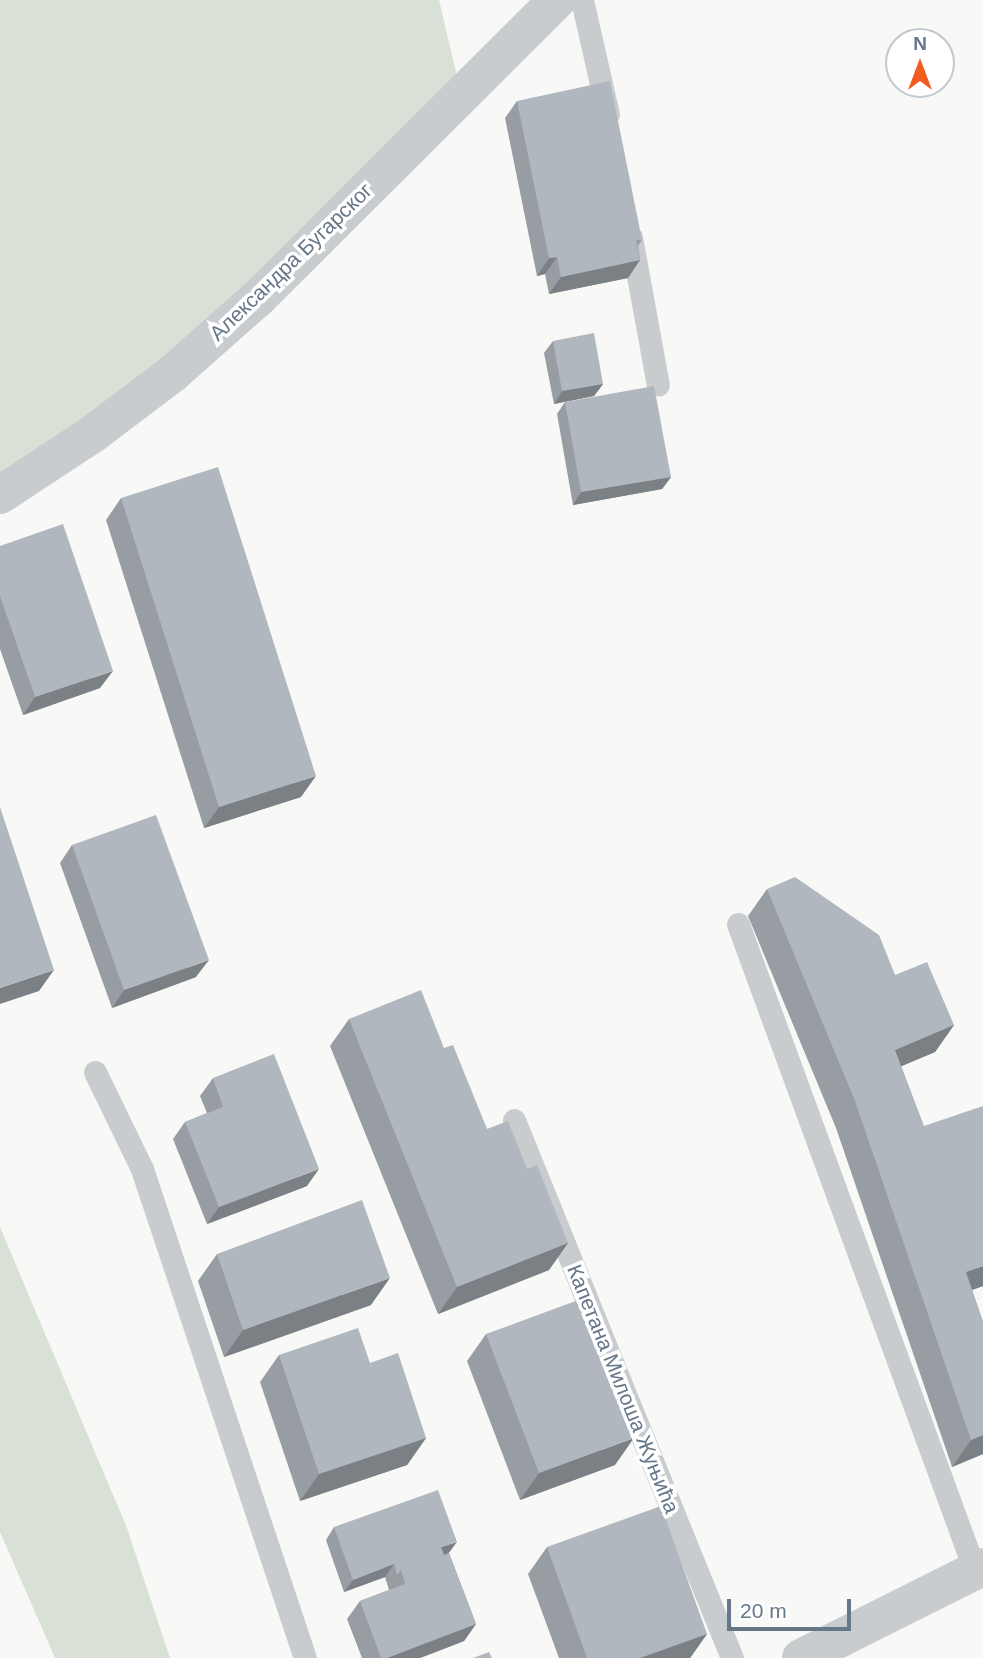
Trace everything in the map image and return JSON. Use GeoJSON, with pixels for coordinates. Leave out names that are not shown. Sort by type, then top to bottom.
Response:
{"type":"FeatureCollection","features":[{"type":"Feature","properties":{"kind":"street","name":"Александра Бугарског"},"geometry":{"type":"LineString","coordinates":[[0,495],[116,416],[239,315],[296,264],[557,0]]}},
{"type":"Feature","properties":{"kind":"street"},"geometry":{"type":"LineString","coordinates":[[801,1658],[979,1569]]}},
{"type":"Feature","properties":{"kind":"lane"},"geometry":{"type":"LineString","coordinates":[[582,0],[593,36],[613,144]]}},
{"type":"Feature","properties":{"kind":"lane"},"geometry":{"type":"LineString","coordinates":[[626,211],[659,385]]}},
{"type":"Feature","properties":{"kind":"lane"},"geometry":{"type":"LineString","coordinates":[[738,924],[979,1569]]}},
{"type":"Feature","properties":{"kind":"lane"},"geometry":{"type":"LineString","coordinates":[[95,1072],[142,1169],[304,1658]]}},
{"type":"Feature","properties":{"kind":"lane","name":"Капетана Милоша Жуњића"},"geometry":{"type":"LineString","coordinates":[[514,1120],[732,1658]]}},
{"type":"Feature","properties":{"kind":"shaded area"},"geometry":{"type":"Polygon","coordinates":[[[0,0],[439,0],[461,93],[258,298],[0,495],[0,0]]]}},
{"type":"Feature","properties":{"kind":"shaded area"},"geometry":{"type":"Polygon","coordinates":[[[0,1227],[127,1528],[170,1658],[55,1658],[0,1532],[0,1227]]]}},
{"type":"Feature","properties":{"kind":"building"},"geometry":{"type":"Polygon","coordinates":[[[610,81],[642,240],[636,240],[640,260],[561,277],[557,257],[549,258],[517,101],[610,81]]]}},
{"type":"Feature","properties":{"kind":"building"},"geometry":{"type":"Polygon","coordinates":[[[594,333],[603,384],[562,391],[553,341],[594,333]]]}},
{"type":"Feature","properties":{"kind":"building"},"geometry":{"type":"Polygon","coordinates":[[[654,386],[671,477],[581,492],[565,402],[654,386]]]}},
{"type":"Feature","properties":{"kind":"building"},"geometry":{"type":"Polygon","coordinates":[[[218,467],[316,776],[219,807],[121,498],[218,467]]]}},
{"type":"Feature","properties":{"kind":"building"},"geometry":{"type":"Polygon","coordinates":[[[63,524],[113,671],[35,697],[0,596],[0,546],[63,524]]]}},
{"type":"Feature","properties":{"kind":"building"},"geometry":{"type":"Polygon","coordinates":[[[0,807],[54,970],[0,988],[0,807]]]}},
{"type":"Feature","properties":{"kind":"building"},"geometry":{"type":"Polygon","coordinates":[[[156,815],[209,960],[124,990],[72,845],[156,815]]]}},
{"type":"Feature","properties":{"kind":"building"},"geometry":{"type":"Polygon","coordinates":[[[795,877],[879,935],[895,975],[927,962],[954,1025],[895,1050],[924,1126],[983,1106],[983,1266],[966,1272],[983,1322],[983,1435],[971,1440],[855,1101],[767,889],[795,877]]]}},
{"type":"Feature","properties":{"kind":"building"},"geometry":{"type":"Polygon","coordinates":[[[421,990],[444,1048],[453,1045],[487,1129],[508,1121],[527,1169],[537,1165],[568,1243],[457,1287],[349,1019],[421,990]]]}},
{"type":"Feature","properties":{"kind":"building"},"geometry":{"type":"Polygon","coordinates":[[[274,1054],[319,1169],[219,1207],[185,1122],[223,1107],[213,1078],[274,1054]]]}},
{"type":"Feature","properties":{"kind":"building"},"geometry":{"type":"Polygon","coordinates":[[[362,1200],[390,1278],[243,1330],[217,1254],[362,1200]]]}},
{"type":"Feature","properties":{"kind":"building"},"geometry":{"type":"Polygon","coordinates":[[[581,1299],[634,1438],[539,1473],[486,1334],[581,1299]]]}},
{"type":"Feature","properties":{"kind":"building"},"geometry":{"type":"Polygon","coordinates":[[[358,1328],[370,1363],[398,1353],[426,1438],[319,1474],[279,1355],[358,1328]]]}},
{"type":"Feature","properties":{"kind":"building"},"geometry":{"type":"Polygon","coordinates":[[[438,1490],[457,1542],[441,1547],[444,1555],[401,1570],[397,1575],[394,1564],[353,1580],[334,1527],[438,1490]]]}},
{"type":"Feature","properties":{"kind":"building"},"geometry":{"type":"Polygon","coordinates":[[[661,1506],[707,1634],[640,1658],[587,1658],[547,1547],[661,1506]]]}},
{"type":"Feature","properties":{"kind":"building"},"geometry":{"type":"Polygon","coordinates":[[[449,1553],[476,1624],[381,1658],[360,1601],[405,1584],[401,1570],[449,1553]]]}},
{"type":"Feature","properties":{"kind":"building"},"geometry":{"type":"Polygon","coordinates":[[[489,1652],[492,1658],[473,1658],[489,1652]]]}}]}
